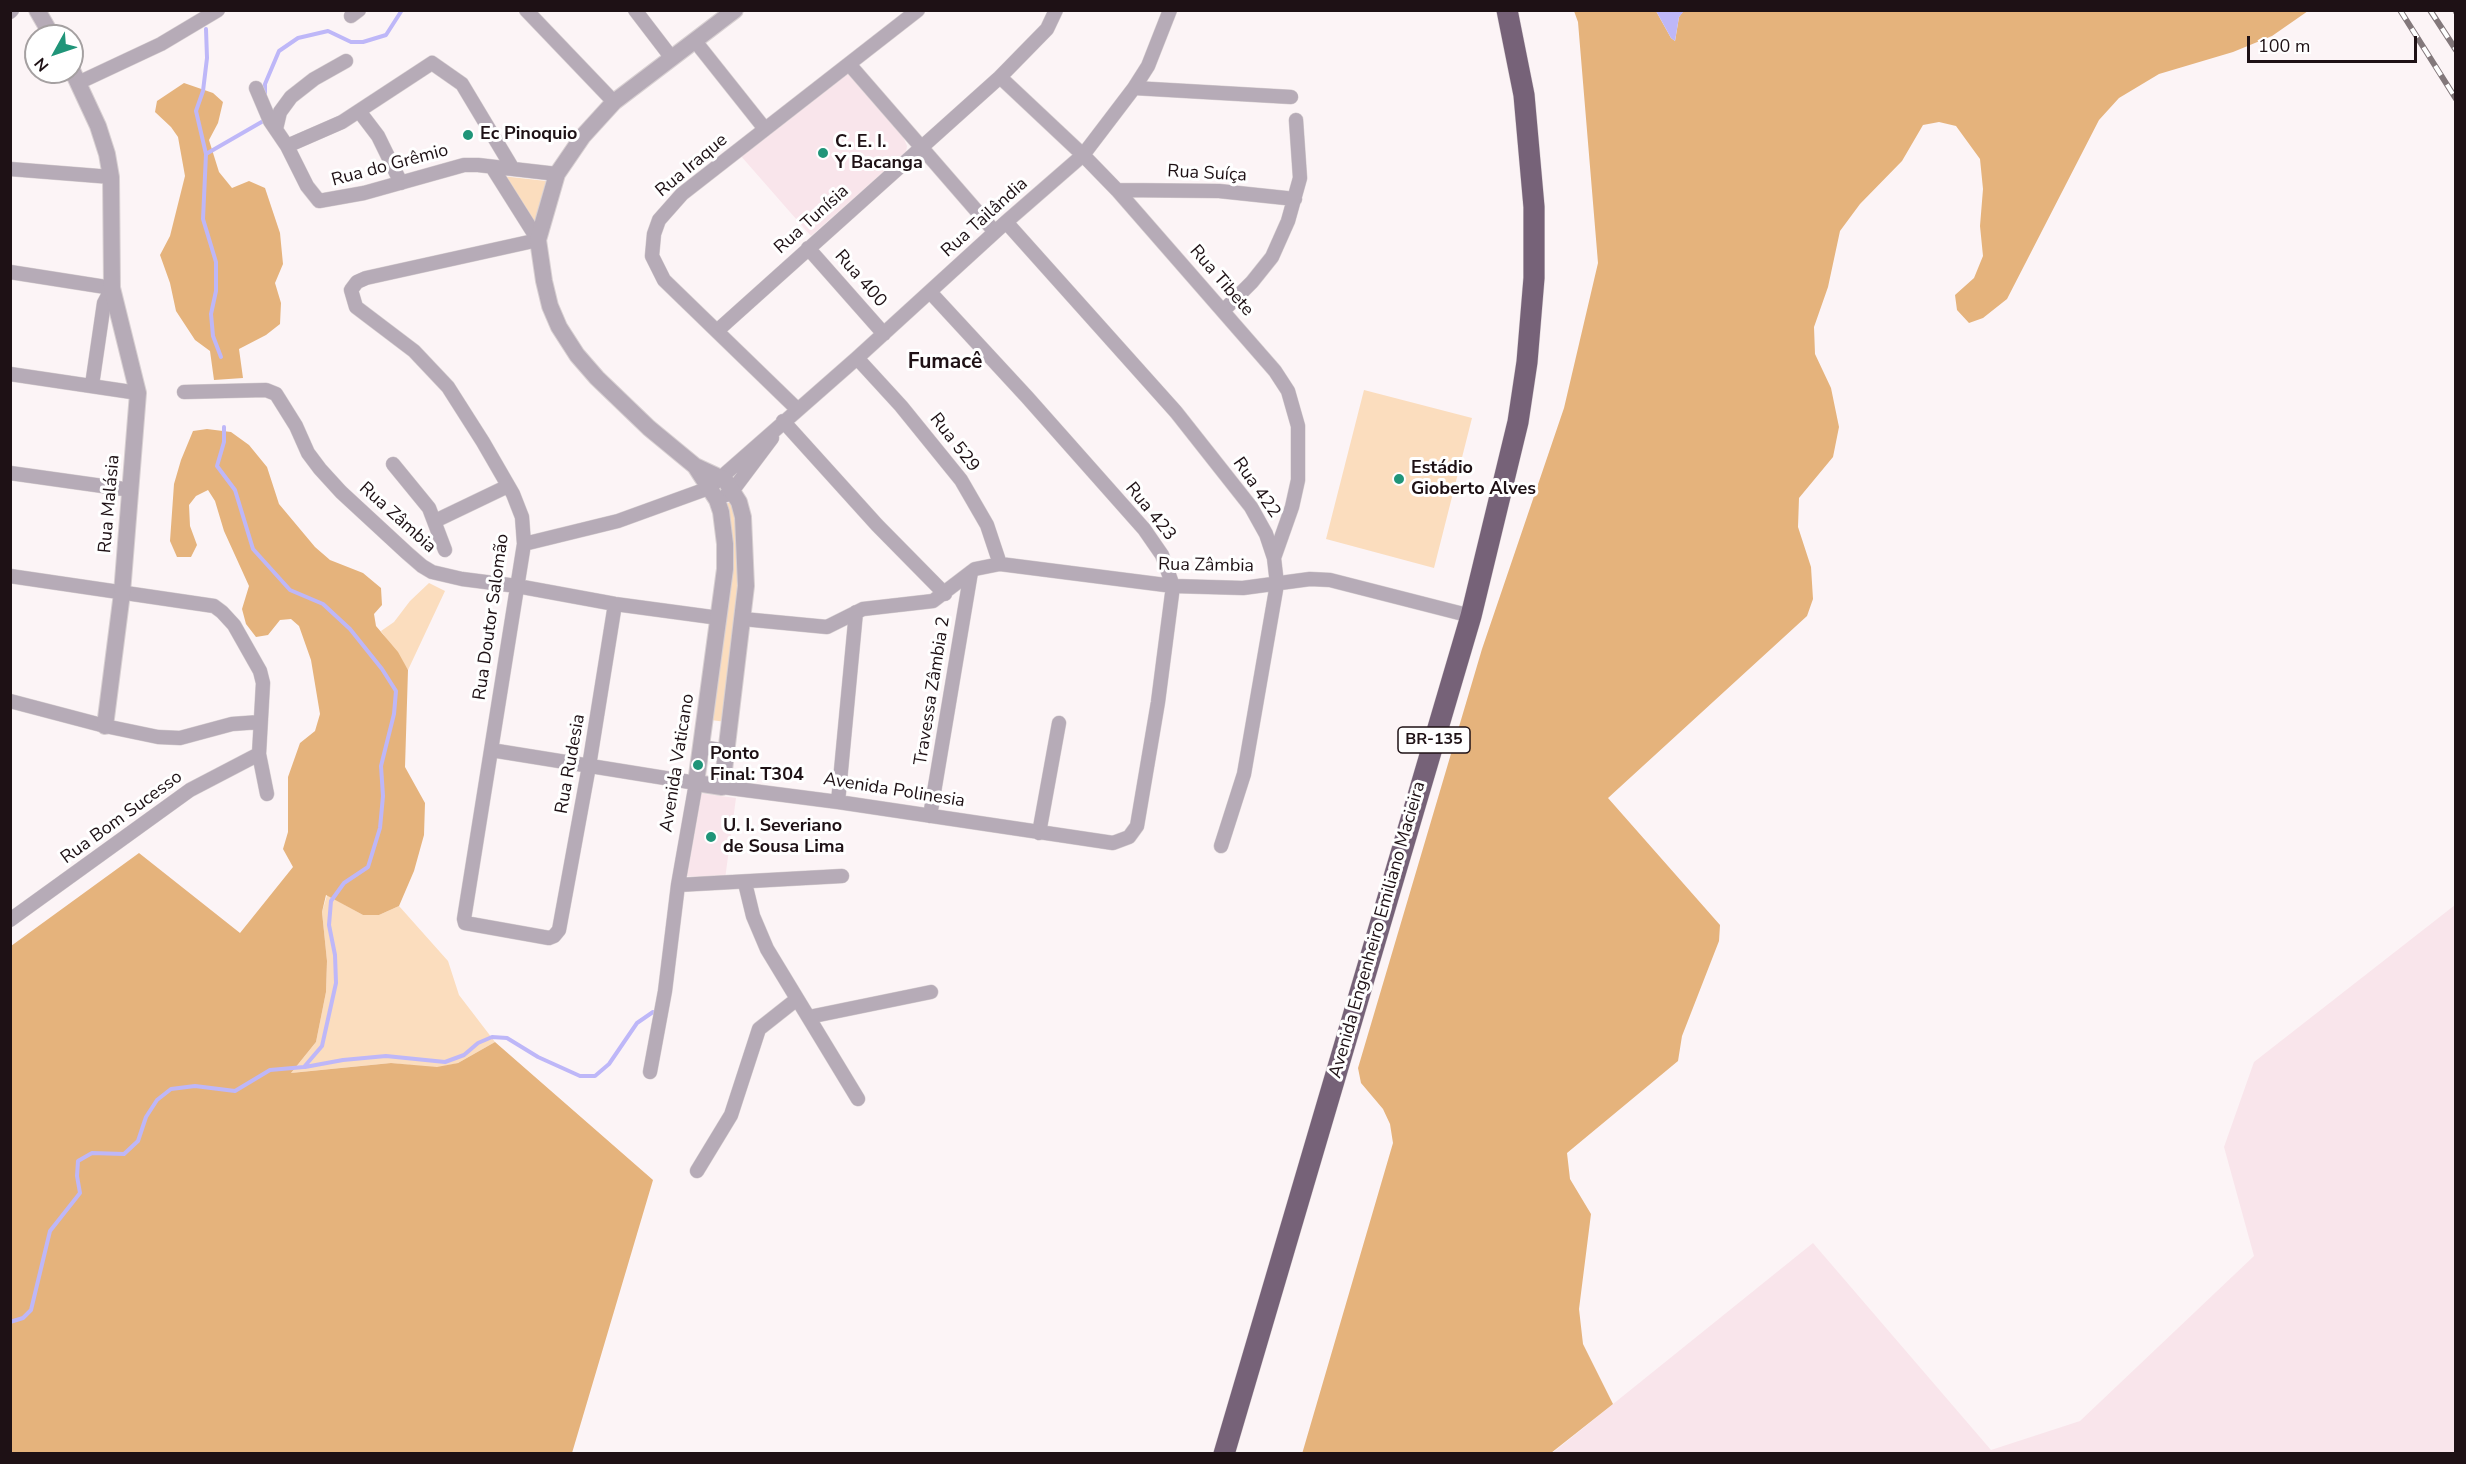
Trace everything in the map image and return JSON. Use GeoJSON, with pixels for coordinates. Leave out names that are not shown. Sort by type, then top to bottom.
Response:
{"type":"FeatureCollection","features":[{"type":"Feature","properties":{"kind":"highway","name":"Avenida Engenheiro Emiliano Macieira"},"geometry":{"type":"LineString","coordinates":[[1224,1454],[1472,615],[1518,422],[1527,362],[1534,278],[1534,207],[1524,95],[1508,10]]}},
{"type":"Feature","properties":{"kind":"street"},"geometry":{"type":"LineString","coordinates":[[36,10],[45,24]]}},
{"type":"Feature","properties":{"kind":"street"},"geometry":{"type":"LineString","coordinates":[[84,73],[161,44],[218,10]]}},
{"type":"Feature","properties":{"kind":"street"},"geometry":{"type":"LineString","coordinates":[[526,10],[614,102]]}},
{"type":"Feature","properties":{"kind":"street"},"geometry":{"type":"LineString","coordinates":[[635,10],[671,57]]}},
{"type":"Feature","properties":{"kind":"street","name":"Avenida Vaticano"},"geometry":{"type":"LineString","coordinates":[[650,1072],[665,991],[678,885],[696,783],[719,618],[725,569],[721,512],[716,488],[695,466],[649,428],[597,378],[577,355],[559,327],[550,306],[543,281],[538,240],[547,202],[557,174],[583,136],[614,102],[735,10]]}},
{"type":"Feature","properties":{"kind":"street","name":"Rua Iraque"},"geometry":{"type":"LineString","coordinates":[[797,409],[664,280],[652,256],[654,234],[659,220],[682,194],[918,10]]}},
{"type":"Feature","properties":{"kind":"street","name":"Rua Tunísia"},"geometry":{"type":"LineString","coordinates":[[718,330],[1000,77],[1047,29],[1056,10]]}},
{"type":"Feature","properties":{"kind":"street","name":"Rua Tailândia"},"geometry":{"type":"LineString","coordinates":[[716,488],[783,421],[857,358],[1083,155],[1148,66],[1170,10]]}},
{"type":"Feature","properties":{"kind":"street"},"geometry":{"type":"LineString","coordinates":[[694,41],[765,129]]}},
{"type":"Feature","properties":{"kind":"street"},"geometry":{"type":"LineString","coordinates":[[276,129],[280,112],[291,98],[314,79],[346,61]]}},
{"type":"Feature","properties":{"kind":"street"},"geometry":{"type":"LineString","coordinates":[[287,146],[342,122],[433,63],[462,84],[513,169]]}},
{"type":"Feature","properties":{"kind":"street"},"geometry":{"type":"LineString","coordinates":[[849,64],[995,232]]}},
{"type":"Feature","properties":{"kind":"street","name":"Rua Tibete"},"geometry":{"type":"LineString","coordinates":[[1000,77],[1117,190],[1275,371],[1288,391],[1299,426],[1298,480],[1292,507],[1274,558]]}},
{"type":"Feature","properties":{"kind":"street","name":"Rua Malásia"},"geometry":{"type":"LineString","coordinates":[[80,84],[98,126],[111,177],[112,288],[138,393],[122,593],[105,726]]}},
{"type":"Feature","properties":{"kind":"street","name":"Rua do Grêmio"},"geometry":{"type":"LineString","coordinates":[[256,88],[267,115],[287,146],[307,186],[319,201],[401,183],[452,167],[478,165],[557,174]]}},
{"type":"Feature","properties":{"kind":"street"},"geometry":{"type":"LineString","coordinates":[[1134,88],[1291,97]]}},
{"type":"Feature","properties":{"kind":"street"},"geometry":{"type":"LineString","coordinates":[[359,111],[378,136],[401,183]]}},
{"type":"Feature","properties":{"kind":"street"},"geometry":{"type":"LineString","coordinates":[[1223,311],[1252,282],[1272,257],[1295,199],[1300,178],[1296,120]]}},
{"type":"Feature","properties":{"kind":"street"},"geometry":{"type":"LineString","coordinates":[[492,166],[538,240]]}},
{"type":"Feature","properties":{"kind":"street"},"geometry":{"type":"LineString","coordinates":[[10,169],[111,177]]}},
{"type":"Feature","properties":{"kind":"street","name":"Rua Suíça"},"geometry":{"type":"LineString","coordinates":[[1117,190],[1219,191],[1295,199]]}},
{"type":"Feature","properties":{"kind":"street","name":"Rua 422"},"geometry":{"type":"LineString","coordinates":[[1006,222],[1183,421],[1251,507],[1266,534],[1274,558],[1277,584],[1244,774],[1221,846]]}},
{"type":"Feature","properties":{"kind":"street","name":"Rua Doutor Salomão"},"geometry":{"type":"LineString","coordinates":[[538,240],[366,278],[357,282],[351,290],[356,307],[414,351],[448,387],[520,509],[524,544],[464,919],[465,923],[471,925],[549,938],[559,930]]}},
{"type":"Feature","properties":{"kind":"street","name":"Rua 400"},"geometry":{"type":"LineString","coordinates":[[808,248],[884,334]]}},
{"type":"Feature","properties":{"kind":"street"},"geometry":{"type":"LineString","coordinates":[[10,272],[112,288],[104,303],[92,386]]}},
{"type":"Feature","properties":{"kind":"street","name":"Rua 423"},"geometry":{"type":"LineString","coordinates":[[930,292],[1144,529],[1162,555],[1173,586],[1158,702],[1137,826],[1130,837],[1113,843]]}},
{"type":"Feature","properties":{"kind":"street","name":"Rua 529"},"geometry":{"type":"LineString","coordinates":[[857,358],[901,406],[961,480],[987,525],[1000,564]]}},
{"type":"Feature","properties":{"kind":"street"},"geometry":{"type":"LineString","coordinates":[[10,374],[138,393]]}},
{"type":"Feature","properties":{"kind":"street","name":"Rua Zâmbia"},"geometry":{"type":"LineString","coordinates":[[184,392],[266,390],[278,397],[308,453],[341,492],[422,566],[445,576],[517,586],[615,604],[719,618]]}},
{"type":"Feature","properties":{"kind":"street"},"geometry":{"type":"LineString","coordinates":[[783,421],[877,525],[945,594]]}},
{"type":"Feature","properties":{"kind":"street","name":"Rua Tailândia"},"geometry":{"type":"LineString","coordinates":[[733,490],[763,452],[783,421]]}},
{"type":"Feature","properties":{"kind":"street"},"geometry":{"type":"LineString","coordinates":[[393,465],[422,498],[435,521],[445,550]]}},
{"type":"Feature","properties":{"kind":"street"},"geometry":{"type":"LineString","coordinates":[[10,473],[131,490]]}},
{"type":"Feature","properties":{"kind":"street"},"geometry":{"type":"LineString","coordinates":[[435,521],[508,486]]}},
{"type":"Feature","properties":{"kind":"street"},"geometry":{"type":"LineString","coordinates":[[524,544],[618,521],[716,488]]}},
{"type":"Feature","properties":{"kind":"street","name":"Avenida Vaticano"},"geometry":{"type":"LineString","coordinates":[[716,488],[733,490],[743,517],[746,586],[744,619],[722,787]]}},
{"type":"Feature","properties":{"kind":"street","name":"Rua Zâmbia"},"geometry":{"type":"LineString","coordinates":[[744,619],[827,627],[856,612],[888,604],[933,601],[971,572],[985,566],[1000,564],[1173,586],[1243,588],[1310,579],[1330,579],[1472,615]]}},
{"type":"Feature","properties":{"kind":"street","name":"Travessa Zâmbia 2"},"geometry":{"type":"LineString","coordinates":[[930,816],[971,572]]}},
{"type":"Feature","properties":{"kind":"street"},"geometry":{"type":"LineString","coordinates":[[10,576],[214,606],[234,626],[260,671],[263,683],[259,754],[267,794]]}},
{"type":"Feature","properties":{"kind":"street","name":"Rua Rudesia"},"geometry":{"type":"LineString","coordinates":[[559,930],[589,766],[615,604]]}},
{"type":"Feature","properties":{"kind":"street"},"geometry":{"type":"LineString","coordinates":[[838,802],[856,612]]}},
{"type":"Feature","properties":{"kind":"street"},"geometry":{"type":"LineString","coordinates":[[10,701],[105,726],[158,737],[180,738],[232,724],[260,722]]}},
{"type":"Feature","properties":{"kind":"street"},"geometry":{"type":"LineString","coordinates":[[1039,833],[1059,723]]}},
{"type":"Feature","properties":{"kind":"street"},"geometry":{"type":"LineString","coordinates":[[701,747],[727,750]]}},
{"type":"Feature","properties":{"kind":"street","name":"Avenida Polinesia"},"geometry":{"type":"LineString","coordinates":[[491,750],[722,787],[1113,843]]}},
{"type":"Feature","properties":{"kind":"street","name":"Rua Bom Sucesso"},"geometry":{"type":"LineString","coordinates":[[10,920],[190,790],[259,754]]}},
{"type":"Feature","properties":{"kind":"street"},"geometry":{"type":"LineString","coordinates":[[678,885],[842,876]]}},
{"type":"Feature","properties":{"kind":"street"},"geometry":{"type":"LineString","coordinates":[[745,883],[762,940],[858,1099]]}},
{"type":"Feature","properties":{"kind":"street"},"geometry":{"type":"LineString","coordinates":[[809,1017],[931,992]]}},
{"type":"Feature","properties":{"kind":"street"},"geometry":{"type":"LineString","coordinates":[[697,1171],[731,1115],[759,1029],[798,999]]}},
{"type":"Feature","properties":{"kind":"shaded area"},"geometry":{"type":"Polygon","coordinates":[[[1684,10],[2308,11],[2272,36],[2233,52],[2159,74],[2119,98],[2099,120],[2007,299],[1983,318],[1969,323],[1957,310],[1955,295],[1974,278],[1983,256],[1980,226],[1983,189],[1980,159],[1956,126],[1939,122],[1923,125],[1902,161],[1860,204],[1840,231],[1828,287],[1814,327],[1815,354],[1831,388],[1839,427],[1833,457],[1799,498],[1798,527],[1811,567],[1813,599],[1807,616],[1608,798],[1720,925],[1719,941],[1682,1036],[1678,1061],[1567,1153],[1570,1179],[1591,1214],[1579,1309],[1583,1344],[1613,1404],[1551,1453],[1302,1454],[1393,1143],[1390,1124],[1383,1109],[1361,1083],[1358,1068],[1482,649],[1564,408],[1598,263],[1578,22],[1574,11],[1656,11],[1675,41],[1679,17],[1684,10]]]}},
{"type":"Feature","properties":{"kind":"shaded area"},"geometry":{"type":"Polygon","coordinates":[[[1656,11],[1684,11],[1679,17],[1675,41],[1671,38],[1656,11]]]}},
{"type":"Feature","properties":{"kind":"shaded area","name":"C. E. I. Y Bacanga"},"geometry":{"type":"Polygon","coordinates":[[[850,72],[902,134],[907,146],[906,152],[811,236],[740,155],[850,72]]]}},
{"type":"Feature","properties":{"kind":"shaded area"},"geometry":{"type":"Polygon","coordinates":[[[184,83],[213,93],[223,102],[218,123],[209,140],[219,172],[232,188],[249,181],[265,188],[280,233],[283,264],[275,283],[281,303],[280,324],[266,335],[239,349],[243,378],[214,380],[210,351],[195,340],[176,311],[170,283],[160,255],[170,236],[185,176],[178,137],[155,112],[157,101],[184,83]]]}},
{"type":"Feature","properties":{"kind":"shaded area"},"geometry":{"type":"Polygon","coordinates":[[[502,176],[546,181],[534,224],[502,176]]]}},
{"type":"Feature","properties":{"kind":"shaded area","name":"Estádio Gioberto Alves"},"geometry":{"type":"Polygon","coordinates":[[[1364,390],[1472,418],[1434,568],[1326,539],[1364,390]]]}},
{"type":"Feature","properties":{"kind":"shaded area"},"geometry":{"type":"Polygon","coordinates":[[[207,429],[231,432],[249,445],[267,467],[279,504],[315,547],[330,560],[363,573],[381,588],[382,605],[374,614],[376,626],[398,652],[408,670],[405,767],[425,803],[424,835],[414,871],[399,906],[379,915],[363,915],[326,895],[322,912],[327,961],[326,992],[316,1042],[291,1073],[391,1063],[437,1067],[458,1063],[495,1042],[653,1180],[572,1453],[11,1453],[11,946],[139,853],[240,933],[293,867],[283,849],[288,832],[288,777],[300,743],[315,731],[320,714],[311,660],[299,626],[291,619],[280,620],[268,635],[256,637],[246,624],[242,609],[249,586],[224,531],[215,501],[208,490],[196,496],[189,505],[190,526],[197,545],[191,557],[177,557],[170,541],[174,484],[181,460],[193,431],[207,429]]]}},
{"type":"Feature","properties":{"kind":"shaded area"},"geometry":{"type":"Polygon","coordinates":[[[731,502],[734,504],[741,562],[726,722],[711,720],[726,504],[731,502]]]}},
{"type":"Feature","properties":{"kind":"shaded area"},"geometry":{"type":"Polygon","coordinates":[[[429,583],[445,591],[408,670],[381,631],[394,622],[410,601],[429,583]]]}},
{"type":"Feature","properties":{"kind":"shaded area","name":"U. I. Severiano de Sousa Lima"},"geometry":{"type":"Polygon","coordinates":[[[698,793],[736,798],[725,879],[685,876],[698,793]]]}},
{"type":"Feature","properties":{"kind":"shaded area"},"geometry":{"type":"Polygon","coordinates":[[[327,895],[363,915],[379,915],[399,906],[448,961],[459,995],[495,1042],[458,1063],[437,1068],[391,1063],[291,1073],[316,1042],[326,992],[327,961],[322,912],[327,895]]]}},
{"type":"Feature","properties":{"kind":"shaded area"},"geometry":{"type":"Polygon","coordinates":[[[2455,905],[2455,1453],[1551,1454],[1813,1243],[1991,1450],[2080,1421],[2254,1256],[2224,1147],[2254,1062],[2455,905]]]}},
{"type":"Feature","properties":{"kind":"waterway"},"geometry":{"type":"LineString","coordinates":[[265,97],[265,84],[279,51],[298,38],[328,31],[351,42],[363,42],[386,35],[402,10]]}},
{"type":"Feature","properties":{"kind":"waterway"},"geometry":{"type":"LineString","coordinates":[[206,29],[207,58],[203,91],[196,111],[206,154],[203,219],[216,262],[216,291],[211,314],[213,336],[221,357]]}},
{"type":"Feature","properties":{"kind":"waterway"},"geometry":{"type":"LineString","coordinates":[[206,154],[265,120]]}},
{"type":"Feature","properties":{"kind":"waterway"},"geometry":{"type":"LineString","coordinates":[[10,1322],[23,1318],[31,1310],[50,1231],[80,1193],[77,1176],[78,1161],[92,1153],[124,1154],[138,1141],[146,1117],[157,1100],[171,1089],[195,1086],[235,1091],[270,1070],[304,1067],[322,1046],[336,983],[335,955],[329,925],[331,901],[344,883],[368,867],[380,828],[383,796],[381,766],[394,714],[396,691],[382,669],[350,629],[323,604],[290,590],[253,549],[235,490],[217,466],[224,442],[224,427]]}},
{"type":"Feature","properties":{"kind":"waterway"},"geometry":{"type":"LineString","coordinates":[[305,1067],[343,1060],[386,1056],[445,1062],[464,1055],[478,1043],[492,1037],[507,1038],[538,1057],[580,1076],[595,1076],[609,1064],[637,1023],[653,1012]]}},
{"type":"Feature","properties":{"kind":"railway"},"geometry":{"type":"LineString","coordinates":[[2400,10],[2456,99]]}},
{"type":"Feature","properties":{"kind":"railway"},"geometry":{"type":"LineString","coordinates":[[2430,10],[2456,50]]}},
{"type":"Feature","properties":{"kind":"place","name":"Ec Pinoquio"},"geometry":{"type":"Point","coordinates":[468,135]}},
{"type":"Feature","properties":{"kind":"place","name":"C. E. I. Y Bacanga"},"geometry":{"type":"Point","coordinates":[823,153]}},
{"type":"Feature","properties":{"kind":"place","name":"Estádio Gioberto Alves"},"geometry":{"type":"Point","coordinates":[1399,479]}},
{"type":"Feature","properties":{"kind":"place","name":"Ponto Final: T304"},"geometry":{"type":"Point","coordinates":[698,765]}},
{"type":"Feature","properties":{"kind":"place","name":"U. I. Severiano de Sousa Lima"},"geometry":{"type":"Point","coordinates":[711,837]}},
{"type":"Feature","properties":{"kind":"district","name":"Fumacê"},"geometry":{"type":"Point","coordinates":[945,363]}}]}
